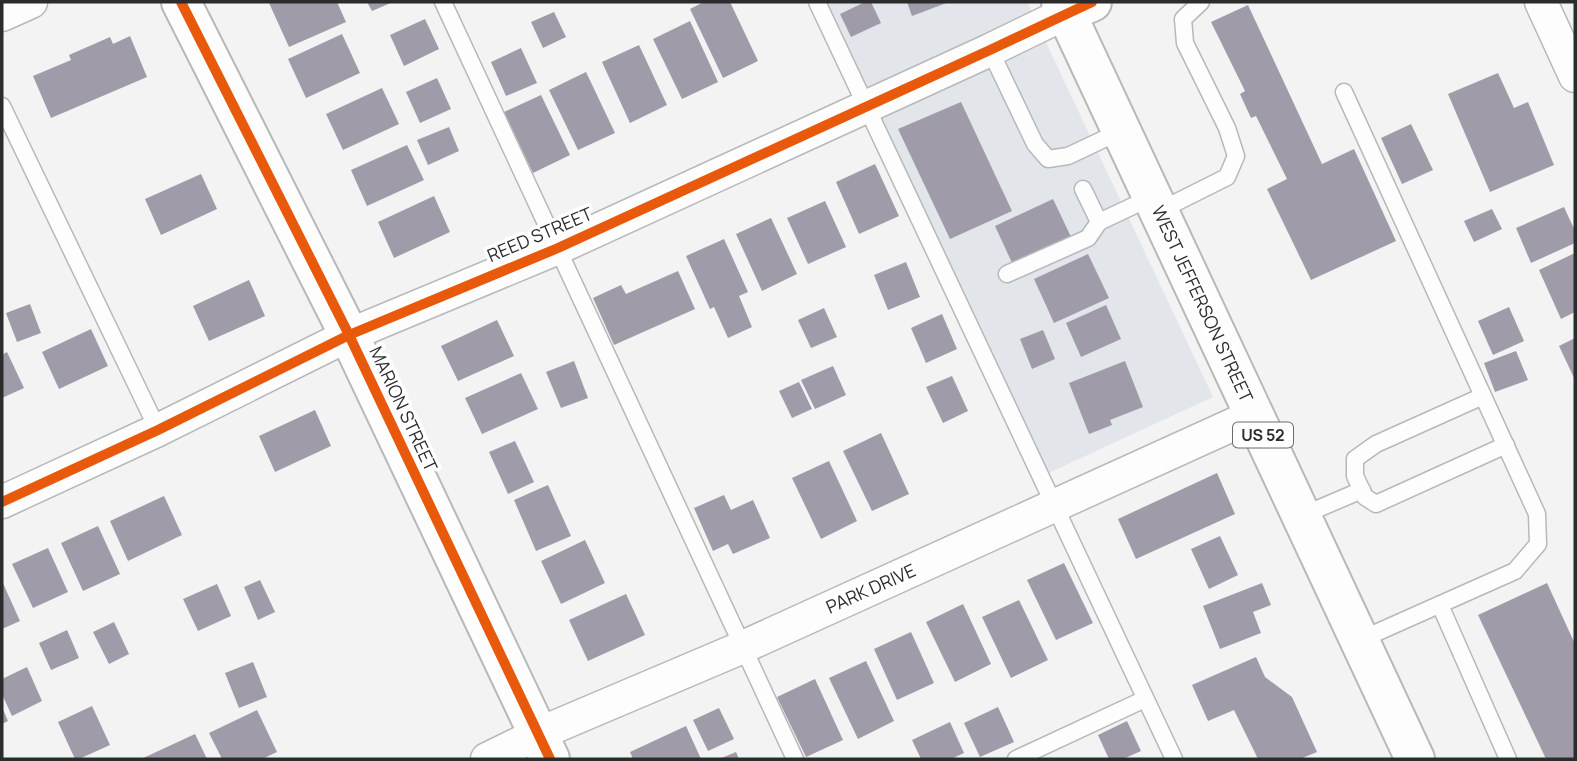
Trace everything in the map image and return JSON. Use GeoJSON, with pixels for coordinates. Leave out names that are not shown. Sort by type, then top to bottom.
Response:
{"type":"FeatureCollection","features":[{"type":"Feature","properties":{"kind":"main road","name":"MARION STREET"},"geometry":{"type":"LineString","coordinates":[[181,2],[349,335],[544,747]]}},
{"type":"Feature","properties":{"kind":"main road","name":"WEST JEFFERSON STREET"},"geometry":{"type":"LineString","coordinates":[[1073,6],[1121,131],[1415,759]]}},
{"type":"Feature","properties":{"kind":"street"},"geometry":{"type":"LineString","coordinates":[[2,15],[32,2]]}},
{"type":"Feature","properties":{"kind":"street"},"geometry":{"type":"LineString","coordinates":[[1541,2],[1575,76]]}},
{"type":"Feature","properties":{"kind":"street","name":"REED STREET"},"geometry":{"type":"LineString","coordinates":[[2,502],[158,430],[349,335],[558,248],[990,50],[1073,6]]}},
{"type":"Feature","properties":{"kind":"street","name":"PARK DRIVE"},"geometry":{"type":"LineString","coordinates":[[487,759],[544,747],[743,647],[1254,415]]}},
{"type":"Feature","properties":{"kind":"lane"},"geometry":{"type":"LineString","coordinates":[[443,2],[795,759]]}},
{"type":"Feature","properties":{"kind":"lane"},"geometry":{"type":"LineString","coordinates":[[817,2],[1174,759]]}},
{"type":"Feature","properties":{"kind":"lane"},"geometry":{"type":"LineString","coordinates":[[1007,274],[1087,238],[1099,222],[1227,177],[1236,156],[1227,128],[1185,43],[1183,19],[1201,2]]}},
{"type":"Feature","properties":{"kind":"lane"},"geometry":{"type":"LineString","coordinates":[[990,50],[1035,144],[1048,159],[1068,156],[1121,131]]}},
{"type":"Feature","properties":{"kind":"lane"},"geometry":{"type":"LineString","coordinates":[[1343,92],[1537,514],[1538,544],[1515,571],[1360,640]]}},
{"type":"Feature","properties":{"kind":"lane"},"geometry":{"type":"LineString","coordinates":[[2,106],[158,430]]}},
{"type":"Feature","properties":{"kind":"lane"},"geometry":{"type":"LineString","coordinates":[[1083,189],[1099,222]]}},
{"type":"Feature","properties":{"kind":"lane"},"geometry":{"type":"LineString","coordinates":[[1483,396],[1376,444],[1355,459],[1355,476],[1365,497],[1376,504],[1506,445]]}},
{"type":"Feature","properties":{"kind":"lane"},"geometry":{"type":"LineString","coordinates":[[1301,516],[1362,489]]}},
{"type":"Feature","properties":{"kind":"lane"},"geometry":{"type":"LineString","coordinates":[[1440,605],[1508,759]]}},
{"type":"Feature","properties":{"kind":"lane"},"geometry":{"type":"LineString","coordinates":[[1016,759],[1145,699]]}},
{"type":"Feature","properties":{"kind":"shaded area"},"geometry":{"type":"Polygon","coordinates":[[[814,2],[1027,2],[1213,397],[1042,476],[814,2]]]}},
{"type":"Feature","properties":{"kind":"building"},"geometry":{"type":"Polygon","coordinates":[[[337,2],[346,22],[289,47],[269,3],[337,2]]]}},
{"type":"Feature","properties":{"kind":"building"},"geometry":{"type":"Polygon","coordinates":[[[367,2],[393,2],[372,11],[367,2]]]}},
{"type":"Feature","properties":{"kind":"building"},"geometry":{"type":"Polygon","coordinates":[[[704,2],[730,2],[758,61],[723,78],[690,9],[704,2]]]}},
{"type":"Feature","properties":{"kind":"building"},"geometry":{"type":"Polygon","coordinates":[[[865,2],[871,2],[881,23],[851,37],[840,14],[865,2]]]}},
{"type":"Feature","properties":{"kind":"building"},"geometry":{"type":"Polygon","coordinates":[[[907,2],[949,2],[912,16],[907,2]]]}},
{"type":"Feature","properties":{"kind":"building"},"geometry":{"type":"Polygon","coordinates":[[[1248,5],[1322,164],[1354,149],[1396,241],[1311,280],[1267,189],[1287,179],[1256,116],[1251,118],[1240,94],[1245,91],[1211,22],[1248,5]]]}},
{"type":"Feature","properties":{"kind":"building"},"geometry":{"type":"Polygon","coordinates":[[[554,12],[566,37],[543,48],[531,22],[554,12]]]}},
{"type":"Feature","properties":{"kind":"building"},"geometry":{"type":"Polygon","coordinates":[[[425,19],[439,49],[404,66],[390,35],[425,19]]]}},
{"type":"Feature","properties":{"kind":"building"},"geometry":{"type":"Polygon","coordinates":[[[690,21],[718,82],[682,99],[653,39],[690,21]]]}},
{"type":"Feature","properties":{"kind":"building"},"geometry":{"type":"Polygon","coordinates":[[[342,34],[360,73],[306,98],[288,59],[342,34]]]}},
{"type":"Feature","properties":{"kind":"building"},"geometry":{"type":"Polygon","coordinates":[[[130,36],[147,77],[51,118],[33,76],[71,60],[69,55],[110,37],[113,44],[130,36]]]}},
{"type":"Feature","properties":{"kind":"building"},"geometry":{"type":"Polygon","coordinates":[[[639,45],[667,105],[630,123],[602,62],[639,45]]]}},
{"type":"Feature","properties":{"kind":"building"},"geometry":{"type":"Polygon","coordinates":[[[521,48],[537,83],[506,96],[491,62],[521,48]]]}},
{"type":"Feature","properties":{"kind":"building"},"geometry":{"type":"Polygon","coordinates":[[[586,72],[615,133],[578,150],[549,90],[586,72]]]}},
{"type":"Feature","properties":{"kind":"building"},"geometry":{"type":"Polygon","coordinates":[[[1498,73],[1514,108],[1528,102],[1554,165],[1490,192],[1448,94],[1498,73]]]}},
{"type":"Feature","properties":{"kind":"building"},"geometry":{"type":"Polygon","coordinates":[[[437,78],[451,109],[420,123],[406,92],[437,78]]]}},
{"type":"Feature","properties":{"kind":"building"},"geometry":{"type":"Polygon","coordinates":[[[382,88],[399,124],[343,150],[326,114],[382,88]]]}},
{"type":"Feature","properties":{"kind":"building"},"geometry":{"type":"Polygon","coordinates":[[[541,95],[570,155],[533,173],[504,112],[541,95]]]}},
{"type":"Feature","properties":{"kind":"building"},"geometry":{"type":"Polygon","coordinates":[[[961,102],[1012,211],[950,239],[898,129],[961,102]]]}},
{"type":"Feature","properties":{"kind":"building"},"geometry":{"type":"Polygon","coordinates":[[[1411,124],[1433,170],[1402,184],[1381,138],[1411,124]]]}},
{"type":"Feature","properties":{"kind":"building"},"geometry":{"type":"Polygon","coordinates":[[[449,127],[459,151],[428,165],[417,140],[449,127]]]}},
{"type":"Feature","properties":{"kind":"building"},"geometry":{"type":"Polygon","coordinates":[[[407,145],[424,180],[367,206],[351,170],[407,145]]]}},
{"type":"Feature","properties":{"kind":"building"},"geometry":{"type":"Polygon","coordinates":[[[875,164],[899,216],[859,234],[836,182],[875,164]]]}},
{"type":"Feature","properties":{"kind":"building"},"geometry":{"type":"Polygon","coordinates":[[[201,174],[217,209],[161,235],[145,199],[201,174]]]}},
{"type":"Feature","properties":{"kind":"building"},"geometry":{"type":"Polygon","coordinates":[[[434,196],[450,232],[394,258],[378,222],[434,196]]]}},
{"type":"Feature","properties":{"kind":"building"},"geometry":{"type":"Polygon","coordinates":[[[1053,199],[1072,239],[1013,265],[995,226],[1053,199]]]}},
{"type":"Feature","properties":{"kind":"building"},"geometry":{"type":"Polygon","coordinates":[[[825,201],[846,247],[808,264],[787,218],[825,201]]]}},
{"type":"Feature","properties":{"kind":"building"},"geometry":{"type":"Polygon","coordinates":[[[1564,207],[1575,231],[1575,243],[1531,263],[1516,228],[1564,207]]]}},
{"type":"Feature","properties":{"kind":"building"},"geometry":{"type":"Polygon","coordinates":[[[1492,209],[1502,229],[1474,242],[1464,221],[1492,209]]]}},
{"type":"Feature","properties":{"kind":"building"},"geometry":{"type":"Polygon","coordinates":[[[771,218],[797,274],[762,291],[736,234],[771,218]]]}},
{"type":"Feature","properties":{"kind":"building"},"geometry":{"type":"Polygon","coordinates":[[[724,239],[748,292],[739,296],[752,327],[728,338],[714,307],[710,309],[686,256],[724,239]]]}},
{"type":"Feature","properties":{"kind":"building"},"geometry":{"type":"Polygon","coordinates":[[[1575,253],[1575,312],[1561,319],[1539,270],[1575,253]]]}},
{"type":"Feature","properties":{"kind":"building"},"geometry":{"type":"Polygon","coordinates":[[[1088,254],[1109,298],[1054,323],[1034,279],[1088,254]]]}},
{"type":"Feature","properties":{"kind":"building"},"geometry":{"type":"Polygon","coordinates":[[[906,262],[920,297],[888,310],[874,275],[906,262]]]}},
{"type":"Feature","properties":{"kind":"building"},"geometry":{"type":"Polygon","coordinates":[[[678,271],[695,309],[614,345],[593,298],[621,285],[626,294],[678,271]]]}},
{"type":"Feature","properties":{"kind":"building"},"geometry":{"type":"Polygon","coordinates":[[[249,280],[265,316],[209,341],[193,306],[249,280]]]}},
{"type":"Feature","properties":{"kind":"building"},"geometry":{"type":"Polygon","coordinates":[[[30,304],[41,333],[17,342],[6,313],[30,304]]]}},
{"type":"Feature","properties":{"kind":"building"},"geometry":{"type":"Polygon","coordinates":[[[1106,305],[1121,339],[1081,357],[1066,323],[1106,305]]]}},
{"type":"Feature","properties":{"kind":"building"},"geometry":{"type":"Polygon","coordinates":[[[1509,307],[1524,341],[1493,355],[1478,321],[1509,307]]]}},
{"type":"Feature","properties":{"kind":"building"},"geometry":{"type":"Polygon","coordinates":[[[824,308],[837,337],[811,348],[798,320],[824,308]]]}},
{"type":"Feature","properties":{"kind":"building"},"geometry":{"type":"Polygon","coordinates":[[[942,314],[957,349],[926,363],[911,328],[942,314]]]}},
{"type":"Feature","properties":{"kind":"building"},"geometry":{"type":"Polygon","coordinates":[[[497,320],[514,356],[458,381],[441,346],[497,320]]]}},
{"type":"Feature","properties":{"kind":"building"},"geometry":{"type":"Polygon","coordinates":[[[91,329],[108,366],[59,389],[42,352],[91,329]]]}},
{"type":"Feature","properties":{"kind":"building"},"geometry":{"type":"Polygon","coordinates":[[[1043,330],[1055,359],[1032,369],[1020,339],[1043,330]]]}},
{"type":"Feature","properties":{"kind":"building"},"geometry":{"type":"Polygon","coordinates":[[[1575,338],[1575,380],[1559,346],[1575,338]]]}},
{"type":"Feature","properties":{"kind":"building"},"geometry":{"type":"Polygon","coordinates":[[[1516,351],[1528,380],[1495,392],[1484,363],[1516,351]]]}},
{"type":"Feature","properties":{"kind":"building"},"geometry":{"type":"Polygon","coordinates":[[[7,352],[24,388],[2,398],[2,355],[7,352]]]}},
{"type":"Feature","properties":{"kind":"building"},"geometry":{"type":"Polygon","coordinates":[[[574,361],[588,398],[561,408],[546,372],[574,361]]]}},
{"type":"Feature","properties":{"kind":"building"},"geometry":{"type":"Polygon","coordinates":[[[1125,361],[1143,407],[1110,420],[1112,425],[1089,434],[1069,383],[1125,361]]]}},
{"type":"Feature","properties":{"kind":"building"},"geometry":{"type":"Polygon","coordinates":[[[833,366],[846,395],[815,409],[801,380],[833,366]]]}},
{"type":"Feature","properties":{"kind":"building"},"geometry":{"type":"Polygon","coordinates":[[[521,373],[538,409],[482,434],[465,398],[521,373]]]}},
{"type":"Feature","properties":{"kind":"building"},"geometry":{"type":"Polygon","coordinates":[[[952,376],[968,411],[943,423],[926,387],[952,376]]]}},
{"type":"Feature","properties":{"kind":"building"},"geometry":{"type":"Polygon","coordinates":[[[799,382],[812,409],[792,418],[779,391],[799,382]]]}},
{"type":"Feature","properties":{"kind":"building"},"geometry":{"type":"Polygon","coordinates":[[[315,410],[331,446],[275,472],[259,436],[315,410]]]}},
{"type":"Feature","properties":{"kind":"building"},"geometry":{"type":"Polygon","coordinates":[[[881,433],[909,494],[872,511],[843,451],[881,433]]]}},
{"type":"Feature","properties":{"kind":"building"},"geometry":{"type":"Polygon","coordinates":[[[515,441],[534,482],[508,494],[489,452],[515,441]]]}},
{"type":"Feature","properties":{"kind":"building"},"geometry":{"type":"Polygon","coordinates":[[[829,461],[857,521],[821,539],[792,478],[829,461]]]}},
{"type":"Feature","properties":{"kind":"building"},"geometry":{"type":"Polygon","coordinates":[[[1217,473],[1235,514],[1136,559],[1118,519],[1217,473]]]}},
{"type":"Feature","properties":{"kind":"building"},"geometry":{"type":"Polygon","coordinates":[[[548,485],[571,536],[536,551],[514,500],[548,485]]]}},
{"type":"Feature","properties":{"kind":"building"},"geometry":{"type":"Polygon","coordinates":[[[724,495],[731,510],[753,500],[770,538],[733,554],[728,544],[713,551],[694,508],[724,495]]]}},
{"type":"Feature","properties":{"kind":"building"},"geometry":{"type":"Polygon","coordinates":[[[164,496],[182,535],[128,561],[110,521],[164,496]]]}},
{"type":"Feature","properties":{"kind":"building"},"geometry":{"type":"Polygon","coordinates":[[[98,526],[120,574],[83,591],[61,543],[98,526]]]}},
{"type":"Feature","properties":{"kind":"building"},"geometry":{"type":"Polygon","coordinates":[[[1220,536],[1238,575],[1209,589],[1191,549],[1220,536]]]}},
{"type":"Feature","properties":{"kind":"building"},"geometry":{"type":"Polygon","coordinates":[[[585,540],[605,583],[561,604],[541,561],[585,540]]]}},
{"type":"Feature","properties":{"kind":"building"},"geometry":{"type":"Polygon","coordinates":[[[48,548],[68,592],[33,608],[12,564],[48,548]]]}},
{"type":"Feature","properties":{"kind":"building"},"geometry":{"type":"Polygon","coordinates":[[[1064,563],[1093,623],[1056,640],[1027,580],[1064,563]]]}},
{"type":"Feature","properties":{"kind":"building"},"geometry":{"type":"Polygon","coordinates":[[[260,580],[275,612],[258,620],[244,587],[260,580]]]}},
{"type":"Feature","properties":{"kind":"building"},"geometry":{"type":"Polygon","coordinates":[[[2,581],[20,621],[2,629],[2,581]]]}},
{"type":"Feature","properties":{"kind":"building"},"geometry":{"type":"Polygon","coordinates":[[[1262,583],[1271,605],[1253,612],[1261,633],[1220,649],[1203,606],[1262,583]]]}},
{"type":"Feature","properties":{"kind":"building"},"geometry":{"type":"Polygon","coordinates":[[[1547,583],[1575,644],[1575,759],[1546,759],[1478,615],[1547,583]]]}},
{"type":"Feature","properties":{"kind":"building"},"geometry":{"type":"Polygon","coordinates":[[[217,584],[231,616],[198,631],[183,599],[217,584]]]}},
{"type":"Feature","properties":{"kind":"building"},"geometry":{"type":"Polygon","coordinates":[[[626,594],[645,635],[588,661],[569,620],[626,594]]]}},
{"type":"Feature","properties":{"kind":"building"},"geometry":{"type":"Polygon","coordinates":[[[1019,600],[1048,660],[1011,678],[982,617],[1019,600]]]}},
{"type":"Feature","properties":{"kind":"building"},"geometry":{"type":"Polygon","coordinates":[[[963,604],[991,664],[955,682],[926,622],[963,604]]]}},
{"type":"Feature","properties":{"kind":"building"},"geometry":{"type":"Polygon","coordinates":[[[114,622],[129,654],[109,664],[93,632],[114,622]]]}},
{"type":"Feature","properties":{"kind":"building"},"geometry":{"type":"Polygon","coordinates":[[[67,630],[79,658],[51,670],[39,643],[67,630]]]}},
{"type":"Feature","properties":{"kind":"building"},"geometry":{"type":"Polygon","coordinates":[[[911,632],[934,683],[897,700],[874,649],[911,632]]]}},
{"type":"Feature","properties":{"kind":"building"},"geometry":{"type":"Polygon","coordinates":[[[1256,657],[1265,677],[1292,697],[1317,752],[1300,759],[1258,759],[1234,710],[1208,721],[1192,685],[1256,657]]]}},
{"type":"Feature","properties":{"kind":"building"},"geometry":{"type":"Polygon","coordinates":[[[866,661],[894,721],[858,739],[829,678],[866,661]]]}},
{"type":"Feature","properties":{"kind":"building"},"geometry":{"type":"Polygon","coordinates":[[[253,662],[267,697],[239,708],[225,673],[253,662]]]}},
{"type":"Feature","properties":{"kind":"building"},"geometry":{"type":"Polygon","coordinates":[[[27,667],[42,701],[12,716],[2,694],[2,679],[27,667]]]}},
{"type":"Feature","properties":{"kind":"building"},"geometry":{"type":"Polygon","coordinates":[[[815,679],[843,740],[806,757],[777,697],[815,679]]]}},
{"type":"Feature","properties":{"kind":"building"},"geometry":{"type":"Polygon","coordinates":[[[92,706],[110,745],[75,759],[58,722],[92,706]]]}},
{"type":"Feature","properties":{"kind":"building"},"geometry":{"type":"Polygon","coordinates":[[[2,707],[8,721],[2,724],[2,707]]]}},
{"type":"Feature","properties":{"kind":"building"},"geometry":{"type":"Polygon","coordinates":[[[998,707],[1014,742],[980,757],[964,723],[998,707]]]}},
{"type":"Feature","properties":{"kind":"building"},"geometry":{"type":"Polygon","coordinates":[[[719,708],[734,739],[708,751],[693,720],[719,708]]]}},
{"type":"Feature","properties":{"kind":"building"},"geometry":{"type":"Polygon","coordinates":[[[257,710],[277,752],[262,759],[222,759],[209,733],[257,710]]]}},
{"type":"Feature","properties":{"kind":"building"},"geometry":{"type":"Polygon","coordinates":[[[1127,721],[1141,751],[1123,759],[1109,759],[1098,735],[1127,721]]]}},
{"type":"Feature","properties":{"kind":"building"},"geometry":{"type":"Polygon","coordinates":[[[950,722],[964,753],[951,759],[921,759],[912,740],[950,722]]]}},
{"type":"Feature","properties":{"kind":"building"},"geometry":{"type":"Polygon","coordinates":[[[686,726],[701,759],[633,759],[630,752],[686,726]]]}},
{"type":"Feature","properties":{"kind":"building"},"geometry":{"type":"Polygon","coordinates":[[[195,734],[207,759],[141,759],[195,734]]]}},
{"type":"Feature","properties":{"kind":"building"},"geometry":{"type":"Polygon","coordinates":[[[736,752],[739,759],[719,759],[736,752]]]}},
{"type":"Feature","properties":{"kind":"cycle path"},"geometry":{"type":"LineString","coordinates":[[181,2],[349,335],[550,759]]}},
{"type":"Feature","properties":{"kind":"cycle path"},"geometry":{"type":"LineString","coordinates":[[2,502],[158,430],[349,335],[558,248],[1092,2]]}}]}
